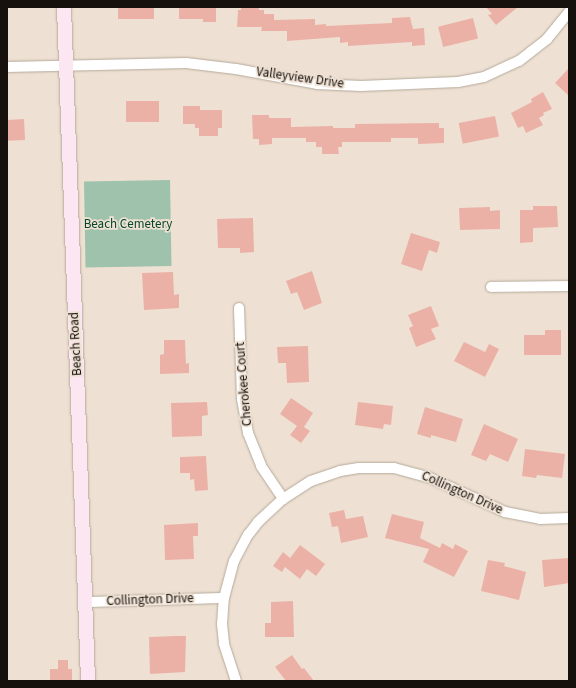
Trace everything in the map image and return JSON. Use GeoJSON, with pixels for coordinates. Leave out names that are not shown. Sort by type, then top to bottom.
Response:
{"type":"FeatureCollection","features":[{"type":"Feature","properties":{"kind":"street","name":"Beach Road"},"geometry":{"type":"LineString","coordinates":[[64,7],[67,65],[72,283],[78,389],[88,681]]}},
{"type":"Feature","properties":{"kind":"street","name":"Valleyview Drive"},"geometry":{"type":"LineString","coordinates":[[7,67],[186,63],[236,69],[317,84],[340,85],[458,82],[484,77],[519,61],[547,40],[569,12]]}},
{"type":"Feature","properties":{"kind":"street"},"geometry":{"type":"LineString","coordinates":[[491,286],[569,286]]}},
{"type":"Feature","properties":{"kind":"street","name":"Cherokee Court"},"geometry":{"type":"LineString","coordinates":[[239,308],[242,399],[248,434],[260,466],[283,499]]}},
{"type":"Feature","properties":{"kind":"street","name":"Collington Drive"},"geometry":{"type":"LineString","coordinates":[[86,602],[224,598],[234,561],[248,535],[263,517],[283,499],[311,481],[340,471],[359,468],[394,468],[428,476],[505,512],[540,519],[569,518]]}},
{"type":"Feature","properties":{"kind":"street"},"geometry":{"type":"LineString","coordinates":[[224,598],[222,624],[224,643],[236,681]]}},
{"type":"Feature","properties":{"kind":"green space","name":"Beach Cemetery"},"geometry":{"type":"Polygon","coordinates":[[[170,180],[172,266],[86,267],[84,182],[170,180]]]}},
{"type":"Feature","properties":{"kind":"building"},"geometry":{"type":"Polygon","coordinates":[[[118,7],[154,7],[154,19],[118,19],[118,7]]]}},
{"type":"Feature","properties":{"kind":"building"},"geometry":{"type":"Polygon","coordinates":[[[179,7],[216,7],[216,22],[203,22],[203,19],[179,19],[179,7]]]}},
{"type":"Feature","properties":{"kind":"building"},"geometry":{"type":"Polygon","coordinates":[[[241,7],[259,7],[259,10],[264,10],[264,14],[274,14],[274,20],[315,19],[315,25],[326,24],[326,26],[392,23],[392,18],[410,17],[413,29],[424,28],[425,45],[412,46],[412,42],[348,46],[348,42],[340,43],[340,37],[287,41],[287,31],[261,31],[262,27],[237,27],[238,10],[241,10],[241,7]]]}},
{"type":"Feature","properties":{"kind":"building"},"geometry":{"type":"Polygon","coordinates":[[[486,7],[518,7],[496,25],[488,15],[492,14],[486,7]]]}},
{"type":"Feature","properties":{"kind":"building"},"geometry":{"type":"Polygon","coordinates":[[[473,18],[478,38],[443,47],[438,27],[473,18]]]}},
{"type":"Feature","properties":{"kind":"building"},"geometry":{"type":"Polygon","coordinates":[[[569,68],[569,96],[555,83],[569,68]]]}},
{"type":"Feature","properties":{"kind":"building"},"geometry":{"type":"Polygon","coordinates":[[[543,92],[552,109],[543,113],[544,115],[539,118],[543,125],[526,133],[523,126],[518,128],[511,113],[532,102],[531,99],[543,92]]]}},
{"type":"Feature","properties":{"kind":"building"},"geometry":{"type":"Polygon","coordinates":[[[126,101],[159,101],[159,122],[126,122],[126,101]]]}},
{"type":"Feature","properties":{"kind":"building"},"geometry":{"type":"Polygon","coordinates":[[[183,106],[200,106],[200,110],[222,110],[222,128],[218,128],[218,136],[199,136],[199,128],[195,128],[195,124],[183,124],[183,106]]]}},
{"type":"Feature","properties":{"kind":"building"},"geometry":{"type":"Polygon","coordinates":[[[252,115],[269,115],[269,118],[291,118],[291,127],[333,126],[333,128],[355,128],[355,124],[439,123],[439,128],[444,128],[444,143],[418,144],[418,138],[391,138],[391,142],[342,142],[342,147],[338,147],[339,154],[322,154],[322,147],[316,147],[316,142],[306,142],[306,138],[272,138],[272,144],[259,145],[259,139],[253,139],[252,115]]]}},
{"type":"Feature","properties":{"kind":"building"},"geometry":{"type":"Polygon","coordinates":[[[495,116],[499,137],[463,144],[459,123],[495,116]]]}},
{"type":"Feature","properties":{"kind":"building"},"geometry":{"type":"Polygon","coordinates":[[[24,119],[25,140],[8,141],[7,120],[24,119]]]}},
{"type":"Feature","properties":{"kind":"building"},"geometry":{"type":"Polygon","coordinates":[[[533,206],[557,206],[558,227],[533,228],[533,242],[520,243],[520,210],[533,210],[533,206]]]}},
{"type":"Feature","properties":{"kind":"building"},"geometry":{"type":"Polygon","coordinates":[[[490,207],[490,211],[500,210],[500,229],[460,230],[459,208],[490,207]]]}},
{"type":"Feature","properties":{"kind":"building"},"geometry":{"type":"Polygon","coordinates":[[[253,218],[254,252],[240,253],[240,248],[218,248],[217,219],[253,218]]]}},
{"type":"Feature","properties":{"kind":"building"},"geometry":{"type":"Polygon","coordinates":[[[411,233],[440,242],[437,253],[429,250],[422,271],[401,264],[411,233]]]}},
{"type":"Feature","properties":{"kind":"building"},"geometry":{"type":"Polygon","coordinates":[[[312,271],[322,303],[304,310],[297,292],[291,294],[286,281],[312,271]]]}},
{"type":"Feature","properties":{"kind":"building"},"geometry":{"type":"Polygon","coordinates":[[[173,272],[174,295],[179,294],[179,308],[144,310],[142,273],[173,272]]]}},
{"type":"Feature","properties":{"kind":"building"},"geometry":{"type":"Polygon","coordinates":[[[431,306],[439,326],[431,329],[436,339],[416,347],[409,328],[413,326],[408,315],[431,306]]]}},
{"type":"Feature","properties":{"kind":"building"},"geometry":{"type":"Polygon","coordinates":[[[545,330],[561,330],[561,355],[524,355],[524,335],[545,335],[545,330]]]}},
{"type":"Feature","properties":{"kind":"building"},"geometry":{"type":"Polygon","coordinates":[[[164,340],[185,340],[186,364],[189,363],[189,373],[160,374],[160,355],[164,354],[164,340]]]}},
{"type":"Feature","properties":{"kind":"building"},"geometry":{"type":"Polygon","coordinates":[[[464,342],[485,352],[489,344],[499,349],[485,377],[454,361],[464,342]]]}},
{"type":"Feature","properties":{"kind":"building"},"geometry":{"type":"Polygon","coordinates":[[[308,346],[309,382],[287,383],[286,363],[278,363],[277,347],[308,346]]]}},
{"type":"Feature","properties":{"kind":"building"},"geometry":{"type":"Polygon","coordinates":[[[291,398],[313,413],[304,427],[310,431],[301,443],[290,435],[297,426],[280,414],[291,398]]]}},
{"type":"Feature","properties":{"kind":"building"},"geometry":{"type":"Polygon","coordinates":[[[207,402],[208,415],[202,416],[202,436],[172,437],[171,403],[207,402]]]}},
{"type":"Feature","properties":{"kind":"building"},"geometry":{"type":"Polygon","coordinates":[[[358,402],[393,406],[391,425],[384,424],[383,429],[355,425],[358,402]]]}},
{"type":"Feature","properties":{"kind":"building"},"geometry":{"type":"Polygon","coordinates":[[[425,407],[463,419],[456,442],[431,435],[431,438],[417,434],[425,407]]]}},
{"type":"Feature","properties":{"kind":"building"},"geometry":{"type":"Polygon","coordinates":[[[484,424],[518,439],[508,462],[490,454],[486,461],[471,455],[484,424]]]}},
{"type":"Feature","properties":{"kind":"building"},"geometry":{"type":"Polygon","coordinates":[[[525,449],[565,454],[562,478],[537,475],[536,478],[522,476],[525,449]]]}},
{"type":"Feature","properties":{"kind":"building"},"geometry":{"type":"Polygon","coordinates":[[[206,456],[208,490],[195,491],[194,479],[190,480],[190,473],[180,473],[180,457],[206,456]]]}},
{"type":"Feature","properties":{"kind":"building"},"geometry":{"type":"Polygon","coordinates":[[[344,510],[346,519],[363,516],[368,537],[341,543],[338,526],[332,527],[329,513],[344,510]]]}},
{"type":"Feature","properties":{"kind":"building"},"geometry":{"type":"Polygon","coordinates":[[[392,514],[424,522],[420,538],[440,548],[442,543],[453,549],[455,544],[468,551],[454,577],[423,562],[429,549],[385,538],[392,514]]]}},
{"type":"Feature","properties":{"kind":"building"},"geometry":{"type":"Polygon","coordinates":[[[198,523],[198,536],[193,536],[194,559],[165,560],[164,525],[198,523]]]}},
{"type":"Feature","properties":{"kind":"building"},"geometry":{"type":"Polygon","coordinates":[[[300,545],[325,564],[316,576],[307,569],[300,579],[285,567],[282,572],[273,566],[283,552],[290,558],[300,545]]]}},
{"type":"Feature","properties":{"kind":"building"},"geometry":{"type":"Polygon","coordinates":[[[569,558],[569,583],[544,587],[542,560],[569,558]]]}},
{"type":"Feature","properties":{"kind":"building"},"geometry":{"type":"Polygon","coordinates":[[[488,560],[505,563],[504,566],[526,572],[519,600],[481,591],[488,560]]]}},
{"type":"Feature","properties":{"kind":"building"},"geometry":{"type":"Polygon","coordinates":[[[293,601],[294,637],[265,637],[265,623],[271,623],[271,602],[293,601]]]}},
{"type":"Feature","properties":{"kind":"building"},"geometry":{"type":"Polygon","coordinates":[[[186,636],[185,672],[150,674],[149,637],[186,636]]]}},
{"type":"Feature","properties":{"kind":"building"},"geometry":{"type":"Polygon","coordinates":[[[292,655],[302,669],[304,668],[314,681],[286,681],[275,667],[292,655]]]}},
{"type":"Feature","properties":{"kind":"building"},"geometry":{"type":"Polygon","coordinates":[[[58,660],[68,660],[68,669],[72,669],[72,681],[50,681],[50,669],[58,669],[58,660]]]}}]}
